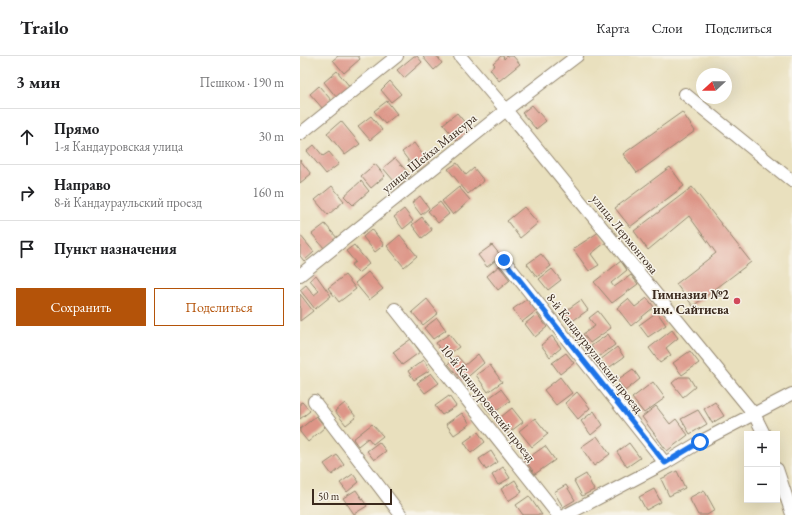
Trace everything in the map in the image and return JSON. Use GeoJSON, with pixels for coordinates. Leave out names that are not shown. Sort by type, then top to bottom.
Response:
{"type":"FeatureCollection","features":[{"type":"Feature","properties":{"kind":"street"},"geometry":{"type":"LineString","coordinates":[[300,134],[397,56]]}},
{"type":"Feature","properties":{"kind":"street","name":"улица Лермонтова"},"geometry":{"type":"LineString","coordinates":[[460,56],[506,110],[754,414],[762,431]]}},
{"type":"Feature","properties":{"kind":"street","name":"улица Шейха Мансура"},"geometry":{"type":"LineString","coordinates":[[300,275],[506,110],[577,56]]}},
{"type":"Feature","properties":{"kind":"street"},"geometry":{"type":"LineString","coordinates":[[685,94],[792,180]]}},
{"type":"Feature","properties":{"kind":"street","name":"8-й Кандаураульский проезд"},"geometry":{"type":"LineString","coordinates":[[504,260],[665,463]]}},
{"type":"Feature","properties":{"kind":"street","name":"10-й Кандауровский проезд"},"geometry":{"type":"LineString","coordinates":[[395,309],[558,515]]}},
{"type":"Feature","properties":{"kind":"street"},"geometry":{"type":"LineString","coordinates":[[566,515],[792,394]]}},
{"type":"Feature","properties":{"kind":"street"},"geometry":{"type":"LineString","coordinates":[[314,401],[401,515]]}},
{"type":"Feature","properties":{"kind":"street"},"geometry":{"type":"LineString","coordinates":[[780,478],[792,514]]}},
{"type":"Feature","properties":{"kind":"building"},"geometry":{"type":"Polygon","coordinates":[[[338,56],[358,56],[360,59],[344,73],[333,60],[338,56]]]}},
{"type":"Feature","properties":{"kind":"building"},"geometry":{"type":"Polygon","coordinates":[[[414,56],[417,56],[422,62],[404,78],[397,70],[414,56]]]}},
{"type":"Feature","properties":{"kind":"building"},"geometry":{"type":"Polygon","coordinates":[[[437,56],[442,63],[434,70],[423,57],[437,56]]]}},
{"type":"Feature","properties":{"kind":"building"},"geometry":{"type":"Polygon","coordinates":[[[503,56],[504,59],[507,56],[513,56],[520,64],[499,81],[490,69],[495,65],[493,63],[503,56]]]}},
{"type":"Feature","properties":{"kind":"building"},"geometry":{"type":"Polygon","coordinates":[[[337,71],[350,87],[337,98],[324,82],[337,71]]]}},
{"type":"Feature","properties":{"kind":"building"},"geometry":{"type":"Polygon","coordinates":[[[390,81],[401,94],[391,102],[381,90],[390,81]]]}},
{"type":"Feature","properties":{"kind":"building"},"geometry":{"type":"Polygon","coordinates":[[[319,86],[332,101],[323,109],[310,94],[319,86]]]}},
{"type":"Feature","properties":{"kind":"building"},"geometry":{"type":"Polygon","coordinates":[[[387,101],[397,114],[385,124],[374,111],[387,101]]]}},
{"type":"Feature","properties":{"kind":"building"},"geometry":{"type":"Polygon","coordinates":[[[532,105],[546,121],[536,129],[522,113],[532,105]]]}},
{"type":"Feature","properties":{"kind":"building"},"geometry":{"type":"Polygon","coordinates":[[[682,112],[695,131],[637,173],[623,154],[682,112]]]}},
{"type":"Feature","properties":{"kind":"building"},"geometry":{"type":"Polygon","coordinates":[[[457,113],[471,130],[457,141],[443,124],[457,113]]]}},
{"type":"Feature","properties":{"kind":"building"},"geometry":{"type":"Polygon","coordinates":[[[371,116],[382,130],[370,140],[358,126],[371,116]]]}},
{"type":"Feature","properties":{"kind":"building"},"geometry":{"type":"Polygon","coordinates":[[[341,121],[360,144],[345,155],[327,133],[341,121]]]}},
{"type":"Feature","properties":{"kind":"building"},"geometry":{"type":"Polygon","coordinates":[[[414,143],[429,163],[417,172],[402,152],[414,143]]]}},
{"type":"Feature","properties":{"kind":"building"},"geometry":{"type":"Polygon","coordinates":[[[314,145],[323,156],[329,152],[339,164],[326,174],[307,151],[314,145]]]}},
{"type":"Feature","properties":{"kind":"building"},"geometry":{"type":"Polygon","coordinates":[[[395,158],[411,176],[399,187],[383,168],[395,158]]]}},
{"type":"Feature","properties":{"kind":"building"},"geometry":{"type":"Polygon","coordinates":[[[300,160],[311,174],[300,183],[300,160]]]}},
{"type":"Feature","properties":{"kind":"building"},"geometry":{"type":"Polygon","coordinates":[[[457,163],[466,175],[474,168],[484,181],[468,194],[448,169],[457,163]]]}},
{"type":"Feature","properties":{"kind":"building"},"geometry":{"type":"Polygon","coordinates":[[[375,164],[385,176],[371,188],[361,176],[375,164]]]}},
{"type":"Feature","properties":{"kind":"building"},"geometry":{"type":"Polygon","coordinates":[[[670,167],[684,186],[630,227],[615,208],[670,167]]]}},
{"type":"Feature","properties":{"kind":"building"},"geometry":{"type":"Polygon","coordinates":[[[361,181],[369,191],[353,205],[344,196],[361,181]]]}},
{"type":"Feature","properties":{"kind":"building"},"geometry":{"type":"Polygon","coordinates":[[[332,186],[344,201],[328,215],[315,200],[332,186]]]}},
{"type":"Feature","properties":{"kind":"building"},"geometry":{"type":"Polygon","coordinates":[[[459,187],[470,200],[453,215],[442,201],[459,187]]]}},
{"type":"Feature","properties":{"kind":"building"},"geometry":{"type":"Polygon","coordinates":[[[692,187],[751,262],[693,306],[676,284],[716,253],[689,216],[648,250],[634,231],[692,187]]]}},
{"type":"Feature","properties":{"kind":"building"},"geometry":{"type":"Polygon","coordinates":[[[420,196],[429,208],[421,215],[412,203],[420,196]]]}},
{"type":"Feature","properties":{"kind":"building"},"geometry":{"type":"Polygon","coordinates":[[[440,202],[449,214],[438,223],[428,211],[440,202]]]}},
{"type":"Feature","properties":{"kind":"building"},"geometry":{"type":"Polygon","coordinates":[[[524,207],[538,223],[520,238],[507,221],[524,207]]]}},
{"type":"Feature","properties":{"kind":"building"},"geometry":{"type":"Polygon","coordinates":[[[404,209],[413,221],[403,229],[394,217],[404,209]]]}},
{"type":"Feature","properties":{"kind":"building"},"geometry":{"type":"Polygon","coordinates":[[[422,217],[432,230],[422,238],[412,225],[422,217]]]}},
{"type":"Feature","properties":{"kind":"building"},"geometry":{"type":"Polygon","coordinates":[[[325,224],[338,239],[325,249],[312,234],[325,224]]]}},
{"type":"Feature","properties":{"kind":"building"},"geometry":{"type":"Polygon","coordinates":[[[372,229],[384,245],[375,252],[363,237],[372,229]]]}},
{"type":"Feature","properties":{"kind":"building"},"geometry":{"type":"Polygon","coordinates":[[[599,232],[606,242],[591,254],[599,265],[589,271],[573,249],[599,232]]]}},
{"type":"Feature","properties":{"kind":"building"},"geometry":{"type":"Polygon","coordinates":[[[300,235],[314,252],[304,261],[300,256],[300,235]]]}},
{"type":"Feature","properties":{"kind":"building"},"geometry":{"type":"Polygon","coordinates":[[[400,235],[417,256],[404,267],[387,246],[400,235]]]}},
{"type":"Feature","properties":{"kind":"building"},"geometry":{"type":"Polygon","coordinates":[[[354,245],[369,264],[358,273],[351,265],[355,262],[346,251],[354,245]]]}},
{"type":"Feature","properties":{"kind":"building"},"geometry":{"type":"Polygon","coordinates":[[[492,245],[501,256],[487,267],[478,255],[492,245]]]}},
{"type":"Feature","properties":{"kind":"building"},"geometry":{"type":"Polygon","coordinates":[[[541,254],[551,266],[537,277],[527,264],[541,254]]]}},
{"type":"Feature","properties":{"kind":"building"},"geometry":{"type":"Polygon","coordinates":[[[621,261],[627,270],[611,283],[614,287],[631,275],[638,284],[612,303],[594,282],[621,261]]]}},
{"type":"Feature","properties":{"kind":"building"},"geometry":{"type":"Polygon","coordinates":[[[499,266],[510,280],[498,290],[487,276],[499,266]]]}},
{"type":"Feature","properties":{"kind":"building"},"geometry":{"type":"Polygon","coordinates":[[[552,269],[561,280],[548,290],[539,279],[552,269]]]}},
{"type":"Feature","properties":{"kind":"building"},"geometry":{"type":"Polygon","coordinates":[[[368,272],[383,289],[369,300],[355,283],[368,272]]]}},
{"type":"Feature","properties":{"kind":"building"},"geometry":{"type":"Polygon","coordinates":[[[316,275],[331,296],[315,309],[300,290],[306,285],[314,295],[319,291],[310,280],[316,275]]]}},
{"type":"Feature","properties":{"kind":"building"},"geometry":{"type":"Polygon","coordinates":[[[345,275],[356,289],[339,302],[328,288],[345,275]]]}},
{"type":"Feature","properties":{"kind":"building"},"geometry":{"type":"Polygon","coordinates":[[[300,294],[313,311],[300,321],[301,307],[300,294]]]}},
{"type":"Feature","properties":{"kind":"building"},"geometry":{"type":"Polygon","coordinates":[[[647,298],[654,307],[631,326],[617,308],[628,299],[635,307],[647,298]]]}},
{"type":"Feature","properties":{"kind":"building"},"geometry":{"type":"Polygon","coordinates":[[[427,299],[438,313],[423,325],[412,312],[427,299]]]}},
{"type":"Feature","properties":{"kind":"building"},"geometry":{"type":"Polygon","coordinates":[[[527,299],[536,311],[522,322],[513,309],[527,299]]]}},
{"type":"Feature","properties":{"kind":"building"},"geometry":{"type":"Polygon","coordinates":[[[581,300],[588,310],[571,322],[564,312],[581,300]]]}},
{"type":"Feature","properties":{"kind":"building"},"geometry":{"type":"Polygon","coordinates":[[[598,311],[611,328],[590,343],[583,334],[595,326],[589,318],[598,311]]]}},
{"type":"Feature","properties":{"kind":"building"},"geometry":{"type":"Polygon","coordinates":[[[657,312],[666,325],[648,337],[639,325],[657,312]]]}},
{"type":"Feature","properties":{"kind":"building"},"geometry":{"type":"Polygon","coordinates":[[[537,314],[547,327],[535,337],[525,324],[537,314]]]}},
{"type":"Feature","properties":{"kind":"building"},"geometry":{"type":"Polygon","coordinates":[[[437,318],[446,330],[433,339],[424,328],[437,318]]]}},
{"type":"Feature","properties":{"kind":"building"},"geometry":{"type":"Polygon","coordinates":[[[672,330],[678,338],[666,348],[671,355],[660,363],[649,348],[672,330]]]}},
{"type":"Feature","properties":{"kind":"building"},"geometry":{"type":"Polygon","coordinates":[[[449,334],[459,347],[445,357],[436,343],[449,334]]]}},
{"type":"Feature","properties":{"kind":"building"},"geometry":{"type":"Polygon","coordinates":[[[608,334],[615,345],[598,357],[591,346],[608,334]]]}},
{"type":"Feature","properties":{"kind":"building"},"geometry":{"type":"Polygon","coordinates":[[[552,336],[561,348],[550,357],[541,345],[552,336]]]}},
{"type":"Feature","properties":{"kind":"building"},"geometry":{"type":"Polygon","coordinates":[[[411,339],[420,352],[402,365],[393,352],[411,339]]]}},
{"type":"Feature","properties":{"kind":"building"},"geometry":{"type":"Polygon","coordinates":[[[617,347],[624,357],[607,369],[600,360],[617,347]]]}},
{"type":"Feature","properties":{"kind":"building"},"geometry":{"type":"Polygon","coordinates":[[[690,351],[699,363],[682,375],[673,363],[690,351]]]}},
{"type":"Feature","properties":{"kind":"building"},"geometry":{"type":"Polygon","coordinates":[[[566,353],[574,363],[560,374],[552,363],[566,353]]]}},
{"type":"Feature","properties":{"kind":"building"},"geometry":{"type":"Polygon","coordinates":[[[478,354],[484,363],[463,381],[448,364],[457,356],[465,365],[478,354]]]}},
{"type":"Feature","properties":{"kind":"building"},"geometry":{"type":"Polygon","coordinates":[[[424,360],[430,370],[414,380],[408,371],[424,360]]]}},
{"type":"Feature","properties":{"kind":"building"},"geometry":{"type":"Polygon","coordinates":[[[490,365],[502,382],[488,392],[476,375],[490,365]]]}},
{"type":"Feature","properties":{"kind":"building"},"geometry":{"type":"Polygon","coordinates":[[[633,369],[640,379],[625,391],[617,380],[633,369]]]}},
{"type":"Feature","properties":{"kind":"building"},"geometry":{"type":"Polygon","coordinates":[[[431,373],[439,383],[425,393],[417,383],[431,373]]]}},
{"type":"Feature","properties":{"kind":"building"},"geometry":{"type":"Polygon","coordinates":[[[560,377],[572,393],[556,405],[544,390],[560,377]]]}},
{"type":"Feature","properties":{"kind":"building"},"geometry":{"type":"Polygon","coordinates":[[[679,377],[689,377],[695,387],[683,397],[672,383],[679,377]]]}},
{"type":"Feature","properties":{"kind":"building"},"geometry":{"type":"Polygon","coordinates":[[[653,382],[665,398],[644,413],[632,398],[653,382]]]}},
{"type":"Feature","properties":{"kind":"building"},"geometry":{"type":"Polygon","coordinates":[[[501,389],[510,401],[491,415],[482,403],[501,389]]]}},
{"type":"Feature","properties":{"kind":"building"},"geometry":{"type":"Polygon","coordinates":[[[577,392],[590,408],[578,419],[565,403],[577,392]]]}},
{"type":"Feature","properties":{"kind":"building"},"geometry":{"type":"Polygon","coordinates":[[[449,396],[456,406],[442,415],[435,406],[449,396]]]}},
{"type":"Feature","properties":{"kind":"building"},"geometry":{"type":"Polygon","coordinates":[[[302,402],[310,411],[300,419],[300,403],[302,402]]]}},
{"type":"Feature","properties":{"kind":"building"},"geometry":{"type":"Polygon","coordinates":[[[715,402],[724,416],[712,423],[704,409],[715,402]]]}},
{"type":"Feature","properties":{"kind":"building"},"geometry":{"type":"Polygon","coordinates":[[[345,403],[356,417],[346,425],[335,411],[345,403]]]}},
{"type":"Feature","properties":{"kind":"building"},"geometry":{"type":"Polygon","coordinates":[[[656,406],[670,424],[676,419],[688,435],[667,451],[642,417],[656,406]]]}},
{"type":"Feature","properties":{"kind":"building"},"geometry":{"type":"Polygon","coordinates":[[[512,408],[523,422],[507,434],[496,421],[512,408]]]}},
{"type":"Feature","properties":{"kind":"building"},"geometry":{"type":"Polygon","coordinates":[[[698,410],[707,424],[690,434],[681,419],[698,410]]]}},
{"type":"Feature","properties":{"kind":"building"},"geometry":{"type":"Polygon","coordinates":[[[594,411],[603,425],[591,435],[581,421],[594,411]]]}},
{"type":"Feature","properties":{"kind":"building"},"geometry":{"type":"Polygon","coordinates":[[[462,413],[470,424],[454,435],[446,424],[462,413]]]}},
{"type":"Feature","properties":{"kind":"building"},"geometry":{"type":"Polygon","coordinates":[[[316,416],[325,427],[308,442],[300,432],[300,429],[316,416]]]}},
{"type":"Feature","properties":{"kind":"building"},"geometry":{"type":"Polygon","coordinates":[[[535,418],[548,434],[532,447],[519,431],[535,418]]]}},
{"type":"Feature","properties":{"kind":"building"},"geometry":{"type":"Polygon","coordinates":[[[372,424],[383,436],[373,444],[368,438],[358,446],[353,439],[372,424]]]}},
{"type":"Feature","properties":{"kind":"building"},"geometry":{"type":"Polygon","coordinates":[[[478,432],[485,442],[471,453],[464,442],[478,432]]]}},
{"type":"Feature","properties":{"kind":"building"},"geometry":{"type":"Polygon","coordinates":[[[597,436],[610,454],[594,466],[581,447],[597,436]]]}},
{"type":"Feature","properties":{"kind":"building"},"geometry":{"type":"Polygon","coordinates":[[[379,442],[386,451],[374,460],[367,451],[379,442]]]}},
{"type":"Feature","properties":{"kind":"building"},"geometry":{"type":"Polygon","coordinates":[[[629,443],[640,458],[627,467],[617,452],[629,443]]]}},
{"type":"Feature","properties":{"kind":"building"},"geometry":{"type":"Polygon","coordinates":[[[545,446],[555,460],[535,474],[525,460],[545,446]]]}},
{"type":"Feature","properties":{"kind":"building"},"geometry":{"type":"Polygon","coordinates":[[[491,451],[498,462],[486,470],[479,459],[491,451]]]}},
{"type":"Feature","properties":{"kind":"building"},"geometry":{"type":"Polygon","coordinates":[[[337,455],[344,465],[332,475],[324,464],[337,455]]]}},
{"type":"Feature","properties":{"kind":"building"},"geometry":{"type":"Polygon","coordinates":[[[503,467],[510,478],[498,485],[492,475],[503,467]]]}},
{"type":"Feature","properties":{"kind":"building"},"geometry":{"type":"Polygon","coordinates":[[[677,471],[685,488],[669,496],[661,479],[677,471]]]}},
{"type":"Feature","properties":{"kind":"building"},"geometry":{"type":"Polygon","coordinates":[[[353,474],[359,482],[347,492],[340,483],[353,474]]]}},
{"type":"Feature","properties":{"kind":"building"},"geometry":{"type":"Polygon","coordinates":[[[586,474],[594,490],[582,496],[574,481],[586,474]]]}},
{"type":"Feature","properties":{"kind":"building"},"geometry":{"type":"Polygon","coordinates":[[[515,480],[522,492],[508,501],[501,489],[515,480]]]}},
{"type":"Feature","properties":{"kind":"building"},"geometry":{"type":"Polygon","coordinates":[[[566,485],[575,500],[563,507],[554,492],[566,485]]]}},
{"type":"Feature","properties":{"kind":"building"},"geometry":{"type":"Polygon","coordinates":[[[654,489],[661,502],[646,510],[639,497],[654,489]]]}},
{"type":"Feature","properties":{"kind":"building"},"geometry":{"type":"Polygon","coordinates":[[[356,490],[367,506],[354,514],[343,498],[356,490]]]}},
{"type":"Feature","properties":{"kind":"building"},"geometry":{"type":"Polygon","coordinates":[[[704,490],[715,510],[707,515],[698,515],[689,498],[704,490]]]}},
{"type":"Feature","properties":{"kind":"building"},"geometry":{"type":"Polygon","coordinates":[[[529,496],[542,515],[523,515],[516,505],[529,496]]]}},
{"type":"Feature","properties":{"kind":"place","name":"Гимназия №2 им. Сайтиева"},"geometry":{"type":"Point","coordinates":[737,301]}},
{"type":"Feature","properties":{"kind":"route"},"geometry":{"type":"LineString","coordinates":[[504,260],[665,463],[700,442]]}}]}
